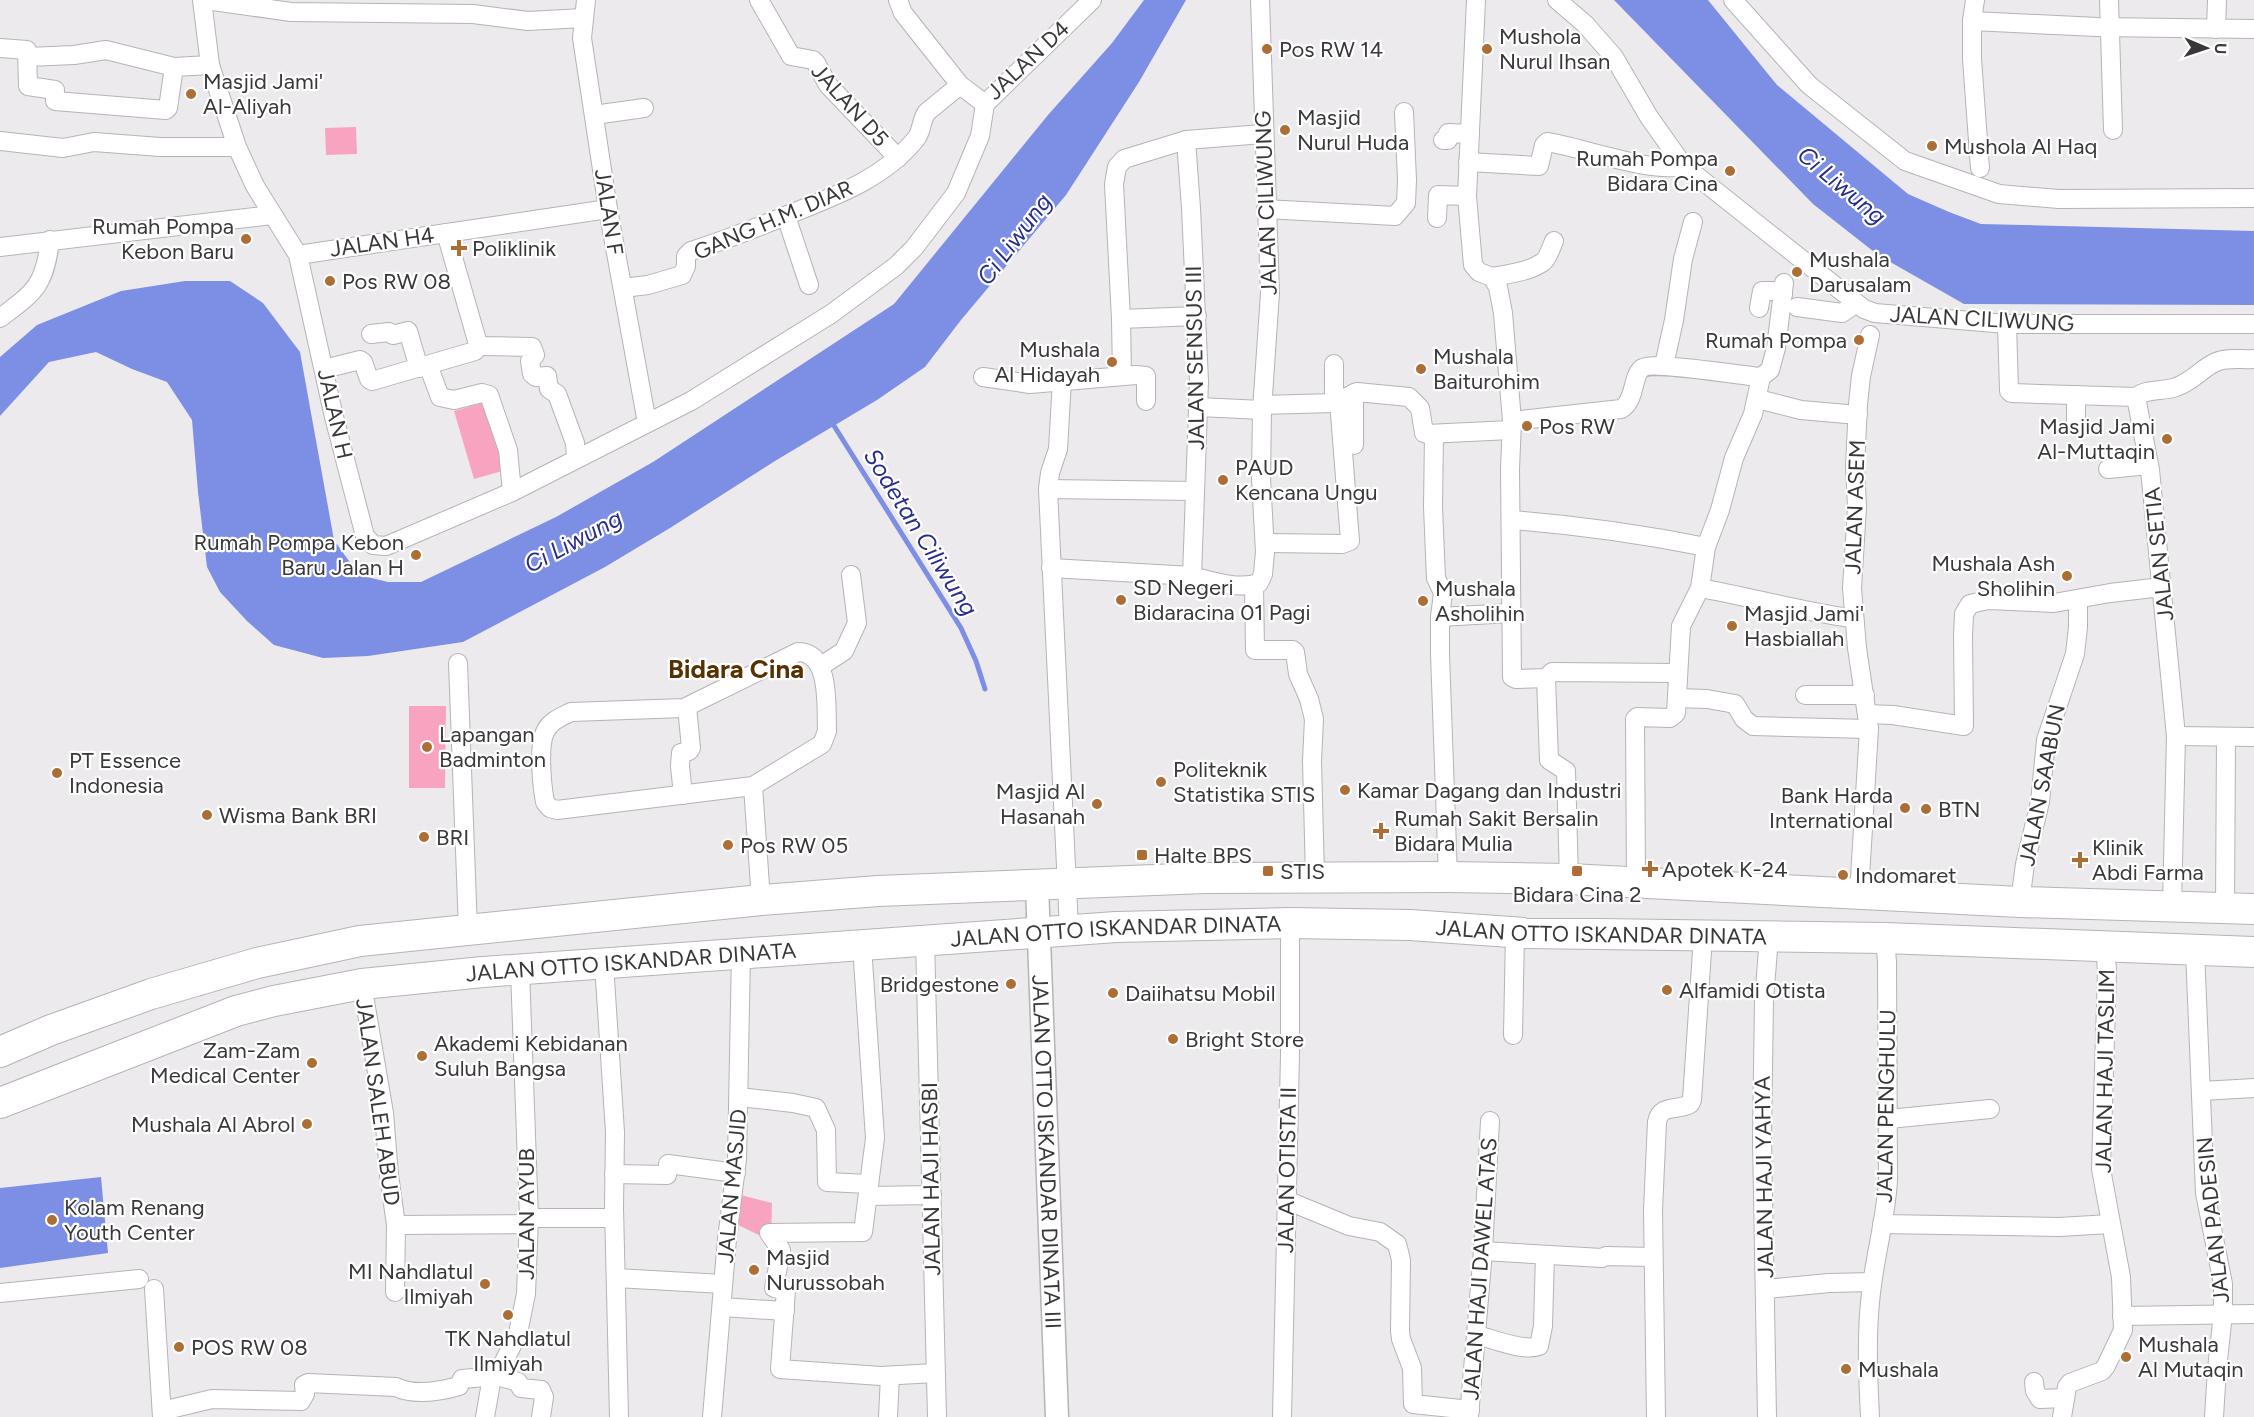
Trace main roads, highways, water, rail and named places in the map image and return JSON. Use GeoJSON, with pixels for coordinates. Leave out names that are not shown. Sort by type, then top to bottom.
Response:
{"type":"FeatureCollection","features":[{"type":"Feature","properties":{"kind":"main road","name":"JALAN OTTO ISKANDAR DINATA"},"geometry":{"type":"LineString","coordinates":[[0,1052],[51,1030],[152,994],[257,963],[360,941],[761,900],[878,891],[1205,878],[1448,877],[1569,879],[2020,902],[2240,909]]}},
{"type":"Feature","properties":{"kind":"main road","name":"JALAN OTTO ISKANDAR DINATA"},"geometry":{"type":"LineString","coordinates":[[0,1103],[236,1011],[274,1001],[362,984],[1069,929],[1290,923],[1410,925],[1515,932],[1885,938],[2254,952]]}},
{"type":"Feature","properties":{"kind":"water","name":"Ci Liwung"},"geometry":{"type":"Polygon","coordinates":[[[1144,0],[1186,0],[1139,82],[1066,195],[961,320],[925,367],[877,400],[605,567],[463,642],[368,656],[323,658],[274,645],[220,592],[207,567],[192,420],[167,382],[96,352],[49,362],[0,416],[0,357],[37,325],[121,291],[185,281],[230,281],[263,303],[300,352],[334,540],[359,575],[388,582],[421,582],[556,517],[653,462],[894,304],[1048,115],[1112,43],[1144,0]]]}},
{"type":"Feature","properties":{"kind":"water","name":"Ci Liwung"},"geometry":{"type":"Polygon","coordinates":[[[1614,0],[1708,0],[1777,85],[1908,194],[1981,224],[2254,231],[2254,305],[1964,304],[1878,255],[1813,204],[1614,0]]]}},
{"type":"Feature","properties":{"kind":"water","name":"Kolam Renang Youth Center"},"geometry":{"type":"Polygon","coordinates":[[[101,1177],[108,1253],[0,1268],[0,1188],[101,1177]]]}},
{"type":"Feature","properties":{"kind":"waterway","name":"Sodetan Ciliwung"},"geometry":{"type":"LineString","coordinates":[[831,421],[961,628],[976,661],[985,689]]}},
{"type":"Feature","properties":{"kind":"place","name":"Pos RW 14"},"geometry":{"type":"Point","coordinates":[1267,49]}},
{"type":"Feature","properties":{"kind":"place","name":"Mushola Nurul Ihsan"},"geometry":{"type":"Point","coordinates":[1487,49]}},
{"type":"Feature","properties":{"kind":"place","name":"Masjid Jami' Al-Aliyah"},"geometry":{"type":"Point","coordinates":[191,94]}},
{"type":"Feature","properties":{"kind":"place","name":"Masjid Nurul Huda"},"geometry":{"type":"Point","coordinates":[1285,130]}},
{"type":"Feature","properties":{"kind":"place","name":"Mushola Al Haq"},"geometry":{"type":"Point","coordinates":[1932,146]}},
{"type":"Feature","properties":{"kind":"place","name":"Rumah Pompa Bidara Cina"},"geometry":{"type":"Point","coordinates":[1730,171]}},
{"type":"Feature","properties":{"kind":"place","name":"Rumah Pompa Kebon Baru"},"geometry":{"type":"Point","coordinates":[246,239]}},
{"type":"Feature","properties":{"kind":"place","name":"Poliklinik"},"geometry":{"type":"Point","coordinates":[459,248]}},
{"type":"Feature","properties":{"kind":"place","name":"Mushala Darusalam"},"geometry":{"type":"Point","coordinates":[1797,272]}},
{"type":"Feature","properties":{"kind":"place","name":"Pos RW 08"},"geometry":{"type":"Point","coordinates":[330,281]}},
{"type":"Feature","properties":{"kind":"place","name":"Rumah Pompa"},"geometry":{"type":"Point","coordinates":[1859,340]}},
{"type":"Feature","properties":{"kind":"place","name":"Mushala Al Hidayah"},"geometry":{"type":"Point","coordinates":[1112,362]}},
{"type":"Feature","properties":{"kind":"place","name":"Mushala Baiturohim"},"geometry":{"type":"Point","coordinates":[1421,369]}},
{"type":"Feature","properties":{"kind":"place","name":"Pos RW"},"geometry":{"type":"Point","coordinates":[1527,426]}},
{"type":"Feature","properties":{"kind":"place","name":"Masjid Jami Al-Muttaqin"},"geometry":{"type":"Point","coordinates":[2167,439]}},
{"type":"Feature","properties":{"kind":"place","name":"PAUD Kencana Ungu"},"geometry":{"type":"Point","coordinates":[1223,480]}},
{"type":"Feature","properties":{"kind":"place","name":"Rumah Pompa Kebon Baru Jalan H"},"geometry":{"type":"Point","coordinates":[416,555]}},
{"type":"Feature","properties":{"kind":"place","name":"Mushala Ash Sholihin"},"geometry":{"type":"Point","coordinates":[2067,576]}},
{"type":"Feature","properties":{"kind":"place","name":"SD Negeri Bidaracina 01 Pagi"},"geometry":{"type":"Point","coordinates":[1121,600]}},
{"type":"Feature","properties":{"kind":"place","name":"Mushala Asholihin"},"geometry":{"type":"Point","coordinates":[1423,601]}},
{"type":"Feature","properties":{"kind":"place","name":"Masjid Jami' Hasbiallah"},"geometry":{"type":"Point","coordinates":[1732,626]}},
{"type":"Feature","properties":{"kind":"place","name":"Lapangan Badminton"},"geometry":{"type":"Point","coordinates":[427,747]}},
{"type":"Feature","properties":{"kind":"place","name":"PT Essence Indonesia"},"geometry":{"type":"Point","coordinates":[57,773]}},
{"type":"Feature","properties":{"kind":"place","name":"Politeknik Statistika STIS"},"geometry":{"type":"Point","coordinates":[1161,782]}},
{"type":"Feature","properties":{"kind":"place","name":"Kamar Dagang dan Industri"},"geometry":{"type":"Point","coordinates":[1345,790]}},
{"type":"Feature","properties":{"kind":"place","name":"Masjid Al Hasanah"},"geometry":{"type":"Point","coordinates":[1097,804]}},
{"type":"Feature","properties":{"kind":"place","name":"Bank Harda International"},"geometry":{"type":"Point","coordinates":[1905,808]}},
{"type":"Feature","properties":{"kind":"place","name":"BTN"},"geometry":{"type":"Point","coordinates":[1926,809]}},
{"type":"Feature","properties":{"kind":"place","name":"Wisma Bank BRI"},"geometry":{"type":"Point","coordinates":[207,815]}},
{"type":"Feature","properties":{"kind":"place","name":"Rumah Sakit Bersalin Bidara Mulia"},"geometry":{"type":"Point","coordinates":[1381,831]}},
{"type":"Feature","properties":{"kind":"place","name":"BRI"},"geometry":{"type":"Point","coordinates":[424,837]}},
{"type":"Feature","properties":{"kind":"place","name":"Pos RW 05"},"geometry":{"type":"Point","coordinates":[728,845]}},
{"type":"Feature","properties":{"kind":"place","name":"Halte BPS"},"geometry":{"type":"Point","coordinates":[1142,855]}},
{"type":"Feature","properties":{"kind":"place","name":"Klinik Abdi Farma"},"geometry":{"type":"Point","coordinates":[2080,860]}},
{"type":"Feature","properties":{"kind":"place","name":"Apotek K-24"},"geometry":{"type":"Point","coordinates":[1650,869]}},
{"type":"Feature","properties":{"kind":"place","name":"STIS"},"geometry":{"type":"Point","coordinates":[1268,871]}},
{"type":"Feature","properties":{"kind":"place","name":"Bidara Cina 2"},"geometry":{"type":"Point","coordinates":[1577,871]}},
{"type":"Feature","properties":{"kind":"place","name":"Indomaret"},"geometry":{"type":"Point","coordinates":[1843,875]}},
{"type":"Feature","properties":{"kind":"place","name":"Bridgestone"},"geometry":{"type":"Point","coordinates":[1011,984]}},
{"type":"Feature","properties":{"kind":"place","name":"Alfamidi Otista"},"geometry":{"type":"Point","coordinates":[1667,990]}},
{"type":"Feature","properties":{"kind":"place","name":"Daiihatsu Mobil"},"geometry":{"type":"Point","coordinates":[1113,993]}},
{"type":"Feature","properties":{"kind":"place","name":"Bright Store"},"geometry":{"type":"Point","coordinates":[1173,1039]}},
{"type":"Feature","properties":{"kind":"place","name":"Akademi Kebidanan Suluh Bangsa"},"geometry":{"type":"Point","coordinates":[422,1056]}},
{"type":"Feature","properties":{"kind":"place","name":"Zam-Zam Medical Center"},"geometry":{"type":"Point","coordinates":[312,1063]}},
{"type":"Feature","properties":{"kind":"place","name":"Mushala Al Abrol"},"geometry":{"type":"Point","coordinates":[307,1124]}},
{"type":"Feature","properties":{"kind":"place","name":"Kolam Renang Youth Center"},"geometry":{"type":"Point","coordinates":[52,1220]}},
{"type":"Feature","properties":{"kind":"place","name":"Masjid Nurussobah"},"geometry":{"type":"Point","coordinates":[754,1270]}},
{"type":"Feature","properties":{"kind":"place","name":"MI Nahdlatul Ilmiyah"},"geometry":{"type":"Point","coordinates":[485,1284]}},
{"type":"Feature","properties":{"kind":"place","name":"TK Nahdlatul Ilmiyah"},"geometry":{"type":"Point","coordinates":[508,1315]}},
{"type":"Feature","properties":{"kind":"place","name":"POS RW 08"},"geometry":{"type":"Point","coordinates":[179,1347]}},
{"type":"Feature","properties":{"kind":"place","name":"Mushala Al Mutaqin"},"geometry":{"type":"Point","coordinates":[2126,1357]}},
{"type":"Feature","properties":{"kind":"place","name":"Mushala"},"geometry":{"type":"Point","coordinates":[1846,1369]}},
{"type":"Feature","properties":{"kind":"district","name":"Bidara Cina"},"geometry":{"type":"Point","coordinates":[736,669]}}]}
